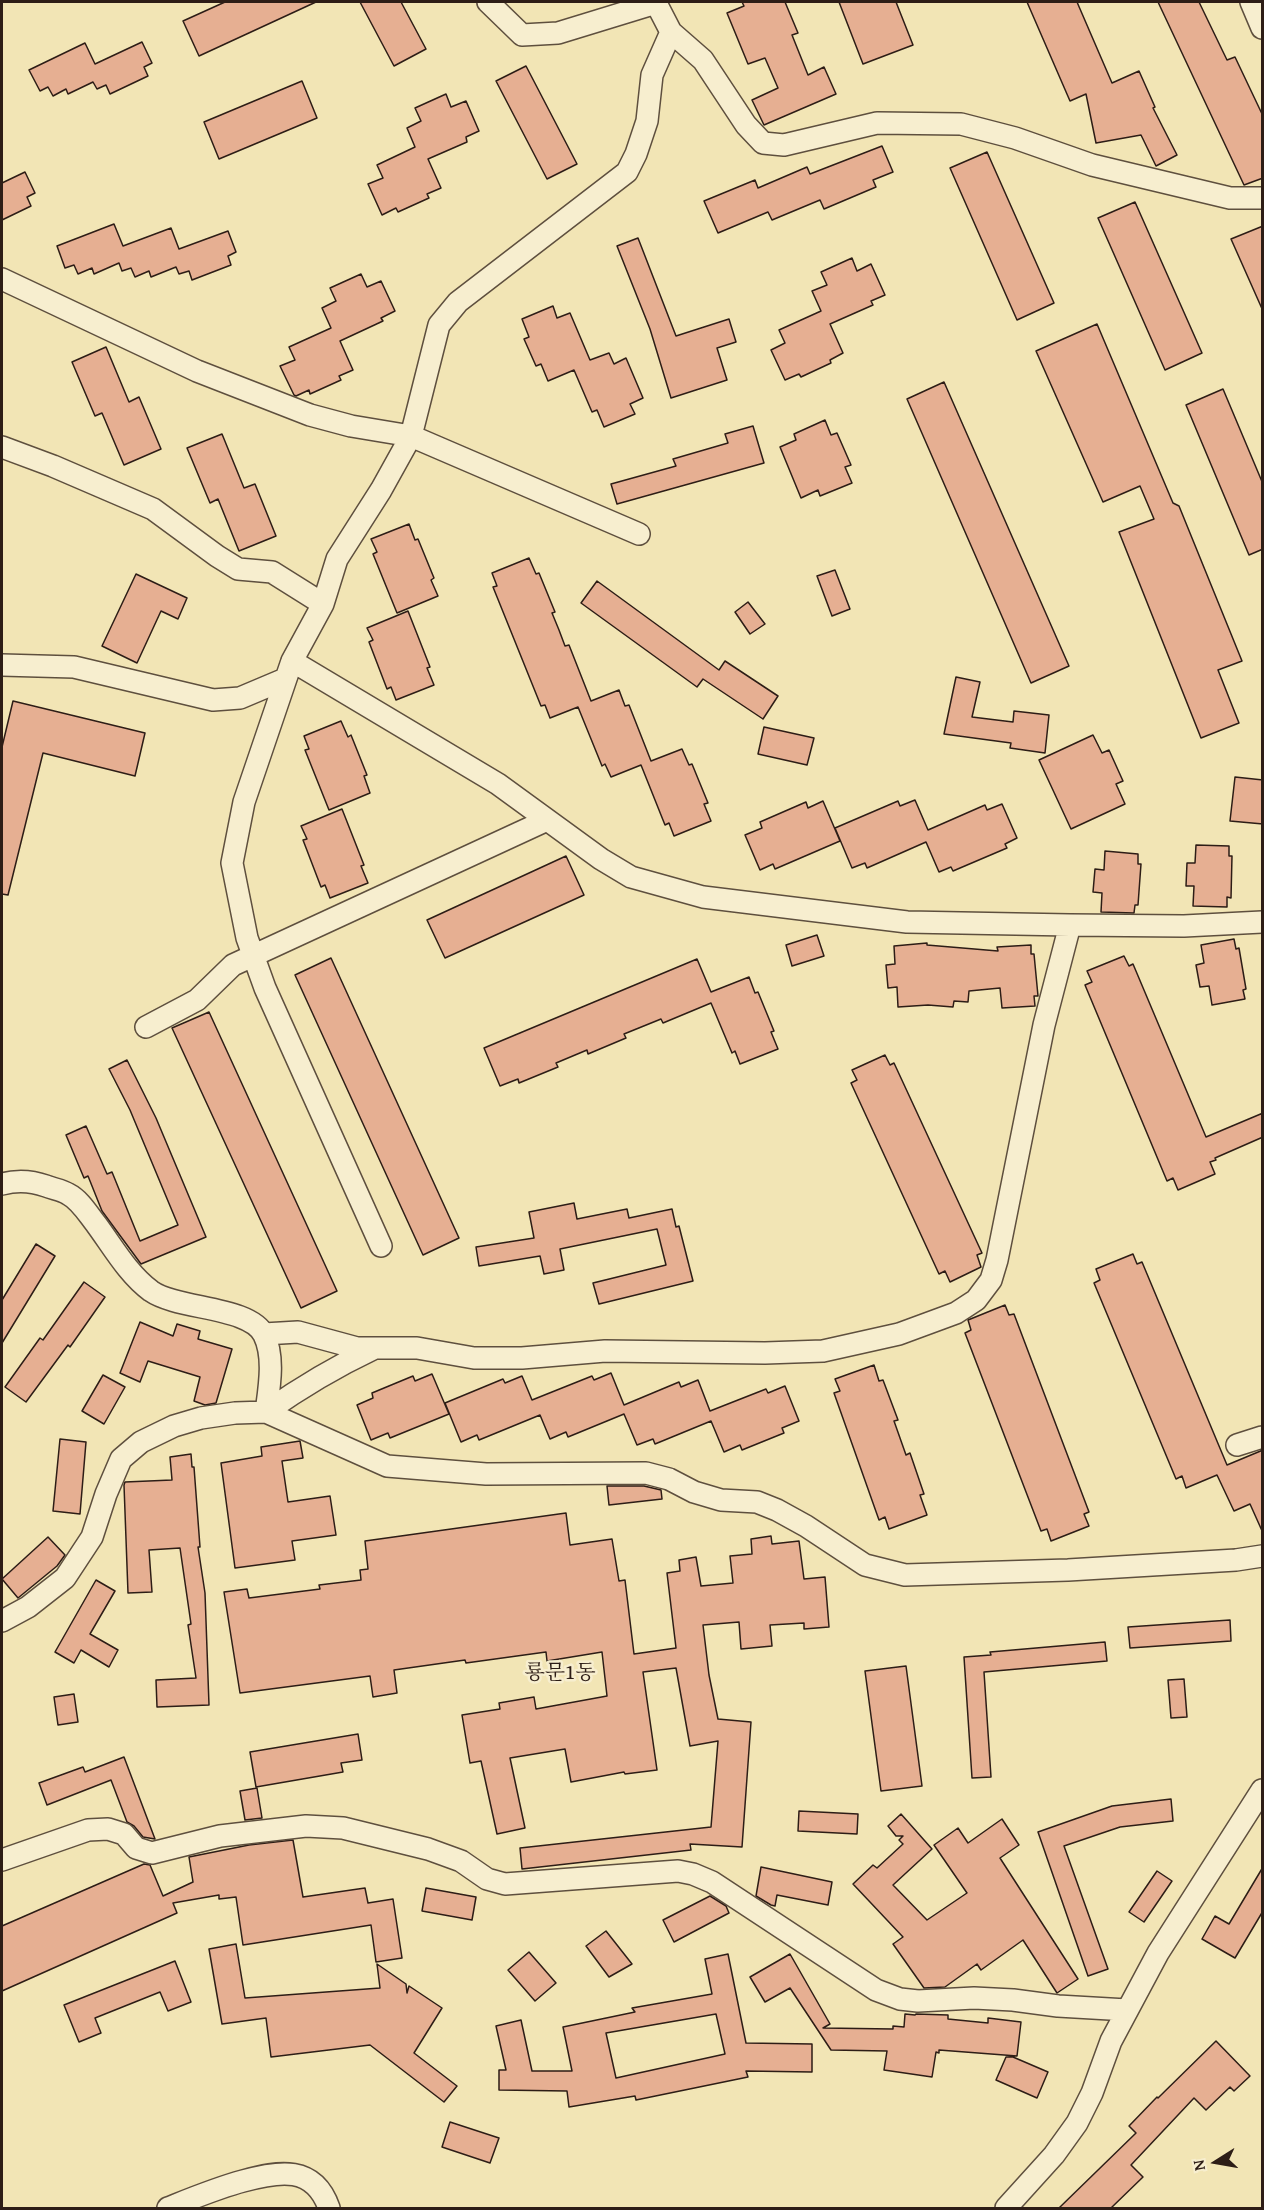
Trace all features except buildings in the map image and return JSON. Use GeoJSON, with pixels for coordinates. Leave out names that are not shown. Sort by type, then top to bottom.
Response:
{"type":"FeatureCollection","features":[{"type":"Feature","properties":{"kind":"street"},"geometry":{"type":"LineString","coordinates":[[488,2],[522,35],[558,33],[657,2],[671,32],[703,60],[746,125],[763,143],[784,145],[877,123],[961,124],[1015,138],[1092,165],[1230,198],[1263,198]]}},
{"type":"Feature","properties":{"kind":"street"},"geometry":{"type":"LineString","coordinates":[[1251,2],[1263,28]]}},
{"type":"Feature","properties":{"kind":"street"},"geometry":{"type":"LineString","coordinates":[[381,1246],[265,988],[247,938],[232,863],[244,802],[289,670],[323,604],[337,559],[381,490],[411,436],[439,325],[458,302],[627,172],[636,154],[647,121],[652,75],[671,32]]}},
{"type":"Feature","properties":{"kind":"street"},"geometry":{"type":"LineString","coordinates":[[2,279],[197,371],[310,415],[351,426],[411,436],[639,534]]}},
{"type":"Feature","properties":{"kind":"street"},"geometry":{"type":"LineString","coordinates":[[2,447],[153,509],[238,569],[272,572],[323,604]]}},
{"type":"Feature","properties":{"kind":"street"},"geometry":{"type":"LineString","coordinates":[[2,665],[74,667],[213,700],[240,698],[289,670]]}},
{"type":"Feature","properties":{"kind":"street"},"geometry":{"type":"LineString","coordinates":[[289,670],[498,784],[601,860],[631,877],[703,897],[907,922],[1070,926],[1184,926],[1263,922]]}},
{"type":"Feature","properties":{"kind":"street"},"geometry":{"type":"LineString","coordinates":[[146,1027],[197,1000],[233,965],[253,954],[547,820]]}},
{"type":"Feature","properties":{"kind":"street"},"geometry":{"type":"LineString","coordinates":[[264,1334],[298,1332],[357,1348],[417,1348],[474,1358],[522,1358],[605,1351],[765,1353],[823,1351],[899,1334],[956,1313],[976,1300],[991,1280],[997,1260],[1044,1025],[1070,926]]}},
{"type":"Feature","properties":{"kind":"street"},"geometry":{"type":"LineString","coordinates":[[2,1184],[35,1182],[69,1194],[82,1206],[132,1274],[153,1292],[174,1301],[250,1320],[264,1334],[270,1356],[266,1412]]}},
{"type":"Feature","properties":{"kind":"street"},"geometry":{"type":"LineString","coordinates":[[266,1412],[295,1391],[376,1347]]}},
{"type":"Feature","properties":{"kind":"street"},"geometry":{"type":"LineString","coordinates":[[2,1621],[28,1607],[65,1578],[92,1537],[106,1494],[121,1459],[141,1442],[174,1426],[201,1418],[235,1413],[266,1412],[387,1466],[486,1474],[646,1473],[669,1479],[694,1492],[721,1500],[757,1502],[806,1526],[865,1565],[905,1575],[1068,1570],[1236,1560],[1263,1556]]}},
{"type":"Feature","properties":{"kind":"street"},"geometry":{"type":"LineString","coordinates":[[1237,1445],[1263,1437]]}},
{"type":"Feature","properties":{"kind":"street"},"geometry":{"type":"LineString","coordinates":[[1006,2208],[1054,2155],[1077,2123],[1092,2093],[1111,2041],[1158,1953],[1263,1790]]}},
{"type":"Feature","properties":{"kind":"street"},"geometry":{"type":"LineString","coordinates":[[2,1860],[88,1830],[108,1828],[124,1834],[136,1848],[152,1853],[220,1836],[306,1826],[343,1828],[428,1848],[460,1861],[487,1878],[505,1884],[678,1871],[712,1882],[876,1990],[900,1999],[918,2001],[975,1998],[1127,2010]]}},
{"type":"Feature","properties":{"kind":"street"},"geometry":{"type":"LineString","coordinates":[[168,2208],[211,2190],[272,2173],[296,2175],[310,2181],[325,2195],[329,2208]]}},
{"type":"Feature","properties":{"kind":"district","name":"룡문1동"},"geometry":{"type":"Point","coordinates":[560,1674]}}]}
